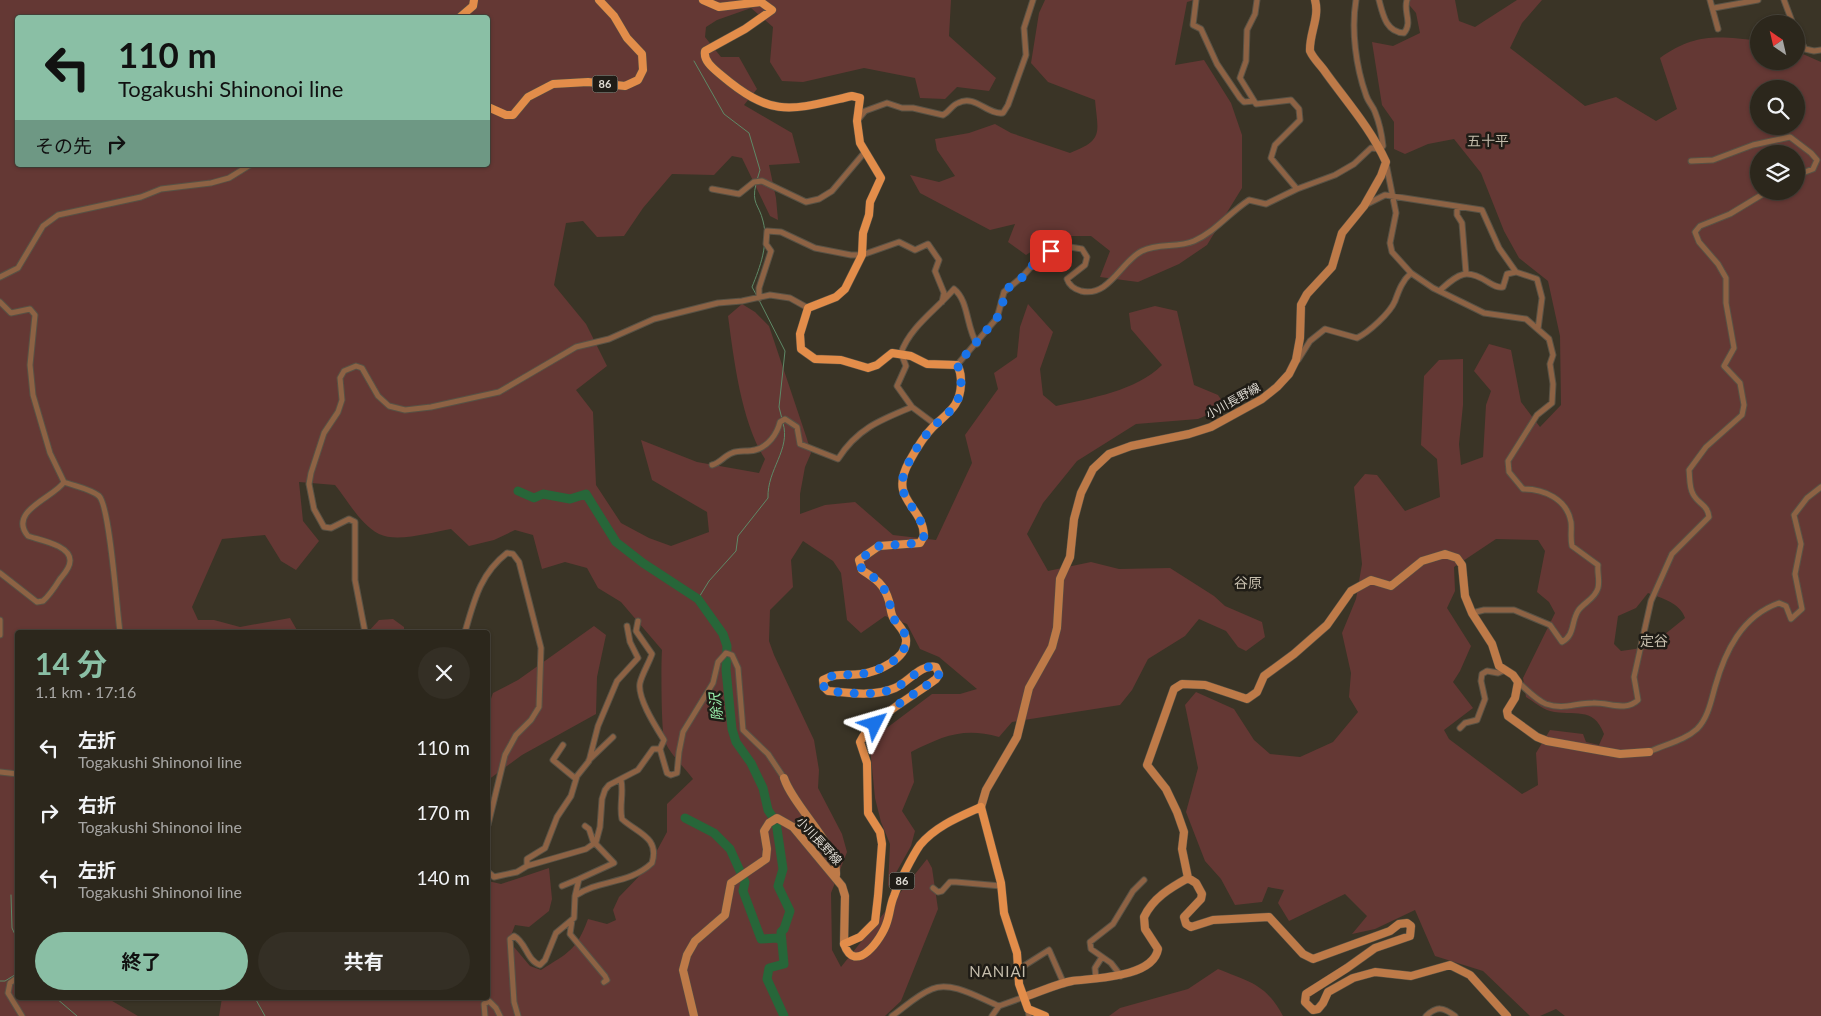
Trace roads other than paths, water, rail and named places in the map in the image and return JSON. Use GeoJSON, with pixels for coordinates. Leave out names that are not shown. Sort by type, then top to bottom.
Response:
{"type":"FeatureCollection","features":[{"type":"Feature","properties":{"kind":"main road"},"geometry":{"type":"LineString","coordinates":[[462,15],[473,6],[474,0]]}},
{"type":"Feature","properties":{"kind":"main road","name":"86"},"geometry":{"type":"LineString","coordinates":[[490,108],[506,116],[513,116],[528,97],[553,84],[588,82],[625,86],[638,80],[643,70],[642,54],[627,38],[614,16],[599,0]]}},
{"type":"Feature","properties":{"kind":"main road"},"geometry":{"type":"LineString","coordinates":[[703,0],[719,7],[760,2],[772,10],[745,29],[705,51],[706,60],[722,76],[759,102],[777,107],[805,107],[858,96],[861,104],[857,121],[860,143],[864,153],[881,178],[870,202],[869,216],[863,233],[862,255],[845,289],[836,297],[808,308],[799,342],[804,353],[815,359],[841,360],[868,368],[877,365],[892,353],[901,353],[927,364],[957,365]]}},
{"type":"Feature","properties":{"kind":"main road","name":"86"},"geometry":{"type":"LineString","coordinates":[[957,365],[961,380],[959,399],[954,410],[936,425],[908,462],[902,486],[904,498],[922,523],[924,536],[920,543],[879,546],[859,560],[862,570],[882,583],[890,613],[905,633],[905,645],[898,658],[872,671],[860,674],[830,676],[823,683],[828,691],[874,693],[896,687],[929,667],[936,667],[939,674],[936,679],[890,710],[866,730],[860,742],[867,763],[868,813],[880,832],[882,844],[875,922],[860,937],[844,944],[849,956],[861,957],[870,949],[887,924],[893,896],[919,846],[945,824],[981,807]]}},
{"type":"Feature","properties":{"kind":"main road"},"geometry":{"type":"LineString","coordinates":[[981,807],[1001,886],[1004,914],[1017,953],[1019,984],[1029,1012],[1045,1016]]}},
{"type":"Feature","properties":{"kind":"street"},"geometry":{"type":"LineString","coordinates":[[857,121],[865,111],[887,103],[902,108],[913,108],[942,115],[957,103],[969,101],[1003,113],[1008,105],[1026,55],[1024,28],[1032,0]]}},
{"type":"Feature","properties":{"kind":"street"},"geometry":{"type":"LineString","coordinates":[[1196,0],[1193,25],[1201,29],[1217,64],[1240,98],[1244,102],[1254,101]]}},
{"type":"Feature","properties":{"kind":"street"},"geometry":{"type":"LineString","coordinates":[[1257,0],[1255,14],[1247,30],[1246,61],[1240,74],[1242,84],[1254,101],[1261,105],[1291,100],[1299,109],[1300,120],[1275,145],[1271,158],[1297,189]]}},
{"type":"Feature","properties":{"kind":"street"},"geometry":{"type":"LineString","coordinates":[[1315,0],[1317,12],[1309,42],[1310,52],[1346,102],[1358,113],[1386,162],[1396,213],[1390,243],[1392,252],[1411,274],[1438,291],[1484,313],[1526,319],[1549,339],[1553,355],[1550,364],[1553,384],[1552,403],[1537,415],[1514,451],[1508,461],[1509,472],[1522,489],[1543,492],[1558,498],[1570,520],[1572,546],[1598,565],[1596,574],[1599,585],[1591,599],[1578,610],[1571,633],[1562,642],[1550,625],[1514,610],[1484,610],[1472,613]]}},
{"type":"Feature","properties":{"kind":"street"},"geometry":{"type":"LineString","coordinates":[[1356,0],[1355,28],[1360,76],[1367,99],[1376,113],[1383,146],[1380,149]]}},
{"type":"Feature","properties":{"kind":"street"},"geometry":{"type":"LineString","coordinates":[[1379,0],[1389,26],[1398,33],[1404,34],[1409,19],[1405,7],[1407,0]]}},
{"type":"Feature","properties":{"kind":"street"},"geometry":{"type":"LineString","coordinates":[[1710,0],[1714,8],[1718,29]]}},
{"type":"Feature","properties":{"kind":"street"},"geometry":{"type":"LineString","coordinates":[[1714,8],[1758,0]]}},
{"type":"Feature","properties":{"kind":"street"},"geometry":{"type":"LineString","coordinates":[[1777,0],[1785,2],[1790,15]]}},
{"type":"Feature","properties":{"kind":"street"},"geometry":{"type":"LineString","coordinates":[[1805,49],[1821,50]]}},
{"type":"Feature","properties":{"kind":"street"},"geometry":{"type":"LineString","coordinates":[[1753,145],[1790,137],[1799,145]]}},
{"type":"Feature","properties":{"kind":"street"},"geometry":{"type":"LineString","coordinates":[[1691,162],[1713,160],[1750,146]]}},
{"type":"Feature","properties":{"kind":"street"},"geometry":{"type":"LineString","coordinates":[[957,365],[977,344],[997,318],[1008,288],[1024,276],[1038,258],[1051,251],[1069,246],[1082,249],[1087,260],[1085,265],[1068,276],[1068,282],[1079,291],[1095,290],[1104,286],[1139,252],[1149,248],[1194,241],[1210,233],[1234,210],[1249,200],[1266,204],[1297,189],[1335,175],[1354,164],[1371,148],[1380,149]]}},
{"type":"Feature","properties":{"kind":"street"},"geometry":{"type":"LineString","coordinates":[[1805,150],[1817,160],[1813,169],[1805,172]]}},
{"type":"Feature","properties":{"kind":"street"},"geometry":{"type":"LineString","coordinates":[[712,189],[739,194],[754,182],[762,181],[806,202],[819,199],[832,191],[864,153]]}},
{"type":"Feature","properties":{"kind":"street","name":"小川長野線"},"geometry":{"type":"LineString","coordinates":[[981,807],[986,790],[1017,737],[1029,688],[1052,647],[1059,613],[1060,579],[1070,556],[1074,519],[1080,493],[1093,469],[1109,454],[1131,446],[1189,434],[1231,418],[1277,387],[1289,374],[1296,360],[1300,338],[1300,306],[1307,294],[1332,268],[1342,233],[1364,206],[1382,176],[1386,162]]}},
{"type":"Feature","properties":{"kind":"street"},"geometry":{"type":"LineString","coordinates":[[0,277],[18,268],[42,226],[58,215],[131,199],[161,189],[211,183],[229,178],[247,167]]}},
{"type":"Feature","properties":{"kind":"street"},"geometry":{"type":"LineString","coordinates":[[1364,206],[1385,195],[1392,195],[1482,210],[1499,248],[1516,272]]}},
{"type":"Feature","properties":{"kind":"street"},"geometry":{"type":"LineString","coordinates":[[1507,1016],[1470,975],[1450,965],[1411,976],[1375,972],[1353,978],[1328,992],[1318,1009],[1313,1010],[1304,1002],[1306,994],[1375,948],[1410,936],[1411,926],[1407,923],[1399,924],[1383,934],[1312,959],[1303,954],[1269,917],[1236,918],[1191,927],[1186,924],[1184,917],[1201,899],[1202,894],[1196,883],[1188,878],[1182,849],[1184,832],[1178,812],[1166,789],[1148,765],[1174,689],[1182,684],[1205,685],[1247,699],[1257,692],[1264,676],[1294,654],[1327,625],[1345,597],[1357,586],[1371,580],[1391,586],[1422,561],[1436,555],[1452,554],[1462,565],[1465,596],[1483,634],[1492,644],[1499,666],[1542,703],[1563,708],[1592,702],[1626,706],[1638,700],[1634,677],[1651,602],[1672,554],[1709,517],[1706,508],[1694,497],[1689,470],[1706,448],[1742,415],[1744,405],[1740,383],[1724,366],[1734,348],[1726,304],[1726,278],[1718,264],[1699,242],[1695,232],[1700,226],[1730,214],[1753,200]]}},
{"type":"Feature","properties":{"kind":"street"},"geometry":{"type":"LineString","coordinates":[[1457,207],[1456,215],[1462,223],[1466,273]]}},
{"type":"Feature","properties":{"kind":"street"},"geometry":{"type":"LineString","coordinates":[[759,298],[759,288],[771,251],[766,244],[767,231],[781,232],[815,248],[862,255],[899,242],[915,250],[925,244],[931,246],[939,260],[935,271],[944,293],[942,302]]}},
{"type":"Feature","properties":{"kind":"street"},"geometry":{"type":"LineString","coordinates":[[1438,291],[1457,276],[1466,273],[1479,276],[1497,288],[1503,287],[1507,274],[1516,272],[1537,279],[1542,298],[1538,329]]}},
{"type":"Feature","properties":{"kind":"street"},"geometry":{"type":"LineString","coordinates":[[1296,360],[1298,361],[1310,342],[1325,329],[1357,338],[1367,332],[1394,303],[1404,280],[1411,274]]}},
{"type":"Feature","properties":{"kind":"street"},"geometry":{"type":"LineString","coordinates":[[936,425],[912,407],[896,386],[906,366],[901,353],[904,344],[917,326],[954,289],[961,295],[970,334],[977,344]]}},
{"type":"Feature","properties":{"kind":"street"},"geometry":{"type":"LineString","coordinates":[[365,630],[355,580],[355,522],[349,519],[331,528],[324,527],[318,519],[310,493],[311,472],[324,433],[338,412],[342,400],[340,378],[344,371],[356,366],[362,368],[378,396],[389,406],[405,410],[431,407],[499,392],[576,347],[609,339],[654,318],[718,303],[780,295],[808,308]]}},
{"type":"Feature","properties":{"kind":"street"},"geometry":{"type":"LineString","coordinates":[[0,302],[11,313],[30,309],[35,316],[30,364],[33,395],[50,452],[64,482],[98,495],[104,505],[115,573],[120,630]]}},
{"type":"Feature","properties":{"kind":"street"},"geometry":{"type":"LineString","coordinates":[[712,465],[719,463],[730,453],[755,450],[767,443],[778,430],[780,422],[785,419],[796,427],[800,444],[838,459],[849,441],[880,420],[912,407]]}},
{"type":"Feature","properties":{"kind":"street"},"geometry":{"type":"LineString","coordinates":[[0,573],[37,602],[43,601],[69,567],[70,558],[68,554],[51,543],[28,536],[23,527],[29,510],[64,482]]}},
{"type":"Feature","properties":{"kind":"street"},"geometry":{"type":"LineString","coordinates":[[1518,682],[1515,698],[1506,711],[1508,716],[1537,737],[1547,741],[1620,754],[1649,752],[1682,739],[1698,728],[1711,706],[1715,686],[1732,642],[1752,617],[1767,607],[1779,603],[1786,606],[1791,618],[1802,609],[1796,574],[1801,544],[1794,515],[1807,498],[1821,487]]}},
{"type":"Feature","properties":{"kind":"street"},"geometry":{"type":"LineString","coordinates":[[466,630],[480,584],[496,562],[507,553],[513,554],[519,562],[538,630],[541,648],[540,691],[536,713],[516,735],[505,755],[490,817]]}},
{"type":"Feature","properties":{"kind":"street"},"geometry":{"type":"LineString","coordinates":[[0,620],[0,635]]}},
{"type":"Feature","properties":{"kind":"street"},"geometry":{"type":"LineString","coordinates":[[638,621],[636,631],[652,654],[640,683],[641,691],[650,718],[664,740],[660,749],[667,774],[675,775],[678,768],[678,752],[683,732],[713,682],[718,662],[726,653],[732,655],[738,668],[743,730],[768,754],[784,778],[793,798],[812,821],[836,866],[836,876]]}},
{"type":"Feature","properties":{"kind":"street"},"geometry":{"type":"LineString","coordinates":[[589,761],[598,726],[617,681],[638,658],[630,642],[627,626]]}},
{"type":"Feature","properties":{"kind":"street"},"geometry":{"type":"LineString","coordinates":[[1460,728],[1477,720],[1485,699],[1481,681],[1482,674],[1487,671],[1498,673],[1505,670]]}},
{"type":"Feature","properties":{"kind":"street"},"geometry":{"type":"LineString","coordinates":[[527,866],[527,859],[545,848],[557,817],[571,796],[576,779],[589,761],[613,737]]}},
{"type":"Feature","properties":{"kind":"street"},"geometry":{"type":"LineString","coordinates":[[563,745],[553,760],[576,779]]}},
{"type":"Feature","properties":{"kind":"street"},"geometry":{"type":"LineString","coordinates":[[490,875],[504,876],[517,872],[527,866],[586,849],[596,842],[600,827],[602,799],[608,785],[638,770],[654,749],[660,749]]}},
{"type":"Feature","properties":{"kind":"street"},"geometry":{"type":"LineString","coordinates":[[0,772],[15,774]]}},
{"type":"Feature","properties":{"kind":"street"},"geometry":{"type":"LineString","coordinates":[[575,896],[595,886],[624,880],[652,863],[654,852],[650,839],[622,819],[621,780]]}},
{"type":"Feature","properties":{"kind":"street","name":"小川長野線"},"geometry":{"type":"LineString","coordinates":[[694,1016],[683,970],[687,955],[695,942],[725,915],[731,883],[766,859],[764,831],[769,823],[778,818],[793,827],[836,876],[845,896],[844,944]]}},
{"type":"Feature","properties":{"kind":"street"},"geometry":{"type":"LineString","coordinates":[[562,886],[614,863],[593,841],[589,828],[585,826]]}},
{"type":"Feature","properties":{"kind":"street"},"geometry":{"type":"LineString","coordinates":[[992,1016],[999,1006],[1064,984],[1121,976],[1133,971],[1157,955],[1158,949],[1146,929],[1144,917],[1152,904],[1165,892],[1188,878]]}},
{"type":"Feature","properties":{"kind":"street"},"geometry":{"type":"LineString","coordinates":[[579,879],[570,934],[605,976],[607,980],[604,982]]}},
{"type":"Feature","properties":{"kind":"street"},"geometry":{"type":"LineString","coordinates":[[1121,976],[1115,967],[1091,950],[1090,942],[1113,924],[1133,891],[1144,880]]}},
{"type":"Feature","properties":{"kind":"street"},"geometry":{"type":"LineString","coordinates":[[933,888],[938,892],[942,891],[950,882],[1001,886]]}},
{"type":"Feature","properties":{"kind":"street"},"geometry":{"type":"LineString","coordinates":[[518,1016],[514,1002],[510,939],[514,936],[519,939],[534,961],[540,965],[545,960],[556,933],[572,920]]}},
{"type":"Feature","properties":{"kind":"street"},"geometry":{"type":"LineString","coordinates":[[1018,969],[1049,950],[1064,984]]}},
{"type":"Feature","properties":{"kind":"street"},"geometry":{"type":"LineString","coordinates":[[1096,979],[1094,968],[1102,957]]}},
{"type":"Feature","properties":{"kind":"street"},"geometry":{"type":"LineString","coordinates":[[15,979],[10,983],[8,993],[22,1016]]}},
{"type":"Feature","properties":{"kind":"street"},"geometry":{"type":"LineString","coordinates":[[892,1016],[933,988],[944,987],[971,992],[999,1006]]}},
{"type":"Feature","properties":{"kind":"street"},"geometry":{"type":"LineString","coordinates":[[485,1016],[484,1004],[489,1001],[496,1008],[500,1016]]}},
{"type":"Feature","properties":{"kind":"street"},"geometry":{"type":"LineString","coordinates":[[1426,1016],[1439,1008],[1444,1008],[1455,1016]]}},
{"type":"Feature","properties":{"kind":"waterway"},"geometry":{"type":"LineString","coordinates":[[694,61],[724,114],[749,133],[760,170],[757,180]]}},
{"type":"Feature","properties":{"kind":"waterway"},"geometry":{"type":"LineString","coordinates":[[756,184],[754,196],[765,230],[761,263],[752,287],[757,296]]}},
{"type":"Feature","properties":{"kind":"waterway"},"geometry":{"type":"LineString","coordinates":[[759,300],[785,351],[779,407],[782,419]]}},
{"type":"Feature","properties":{"kind":"waterway"},"geometry":{"type":"LineString","coordinates":[[698,599],[709,581],[736,551],[738,536],[768,498],[771,478],[784,442],[783,423]]}},
{"type":"Feature","properties":{"kind":"waterway","name":"除沢"},"geometry":{"type":"LineString","coordinates":[[518,491],[534,498],[543,494],[570,499],[586,494],[616,542],[643,563],[698,599],[723,634],[727,646],[726,670],[732,729],[736,742],[751,763],[763,788],[768,810],[776,822],[783,869],[778,886],[790,911],[784,929],[781,932],[784,964],[769,968],[767,979],[784,1016]]}},
{"type":"Feature","properties":{"kind":"waterway"},"geometry":{"type":"LineString","coordinates":[[685,818],[714,833],[730,849],[745,882],[743,891],[761,939],[777,938],[782,941]]}},
{"type":"Feature","properties":{"kind":"waterway"},"geometry":{"type":"LineString","coordinates":[[11,895],[12,928],[15,934]]}},
{"type":"Feature","properties":{"kind":"waterway"},"geometry":{"type":"LineString","coordinates":[[0,981],[5,981],[15,975]]}},
{"type":"Feature","properties":{"kind":"waterway"},"geometry":{"type":"LineString","coordinates":[[58,1000],[77,1016]]}},
{"type":"Feature","properties":{"kind":"waterway"},"geometry":{"type":"LineString","coordinates":[[256,1000],[265,1016]]}},
{"type":"Feature","properties":{"kind":"district","name":"五十平"},"geometry":{"type":"Point","coordinates":[1488,141]}},
{"type":"Feature","properties":{"kind":"district","name":"谷原"},"geometry":{"type":"Point","coordinates":[1248,583]}},
{"type":"Feature","properties":{"kind":"district","name":"定谷"},"geometry":{"type":"Point","coordinates":[1654,641]}},
{"type":"Feature","properties":{"kind":"district","name":"NANIAI"},"geometry":{"type":"Point","coordinates":[998,972]}}]}
